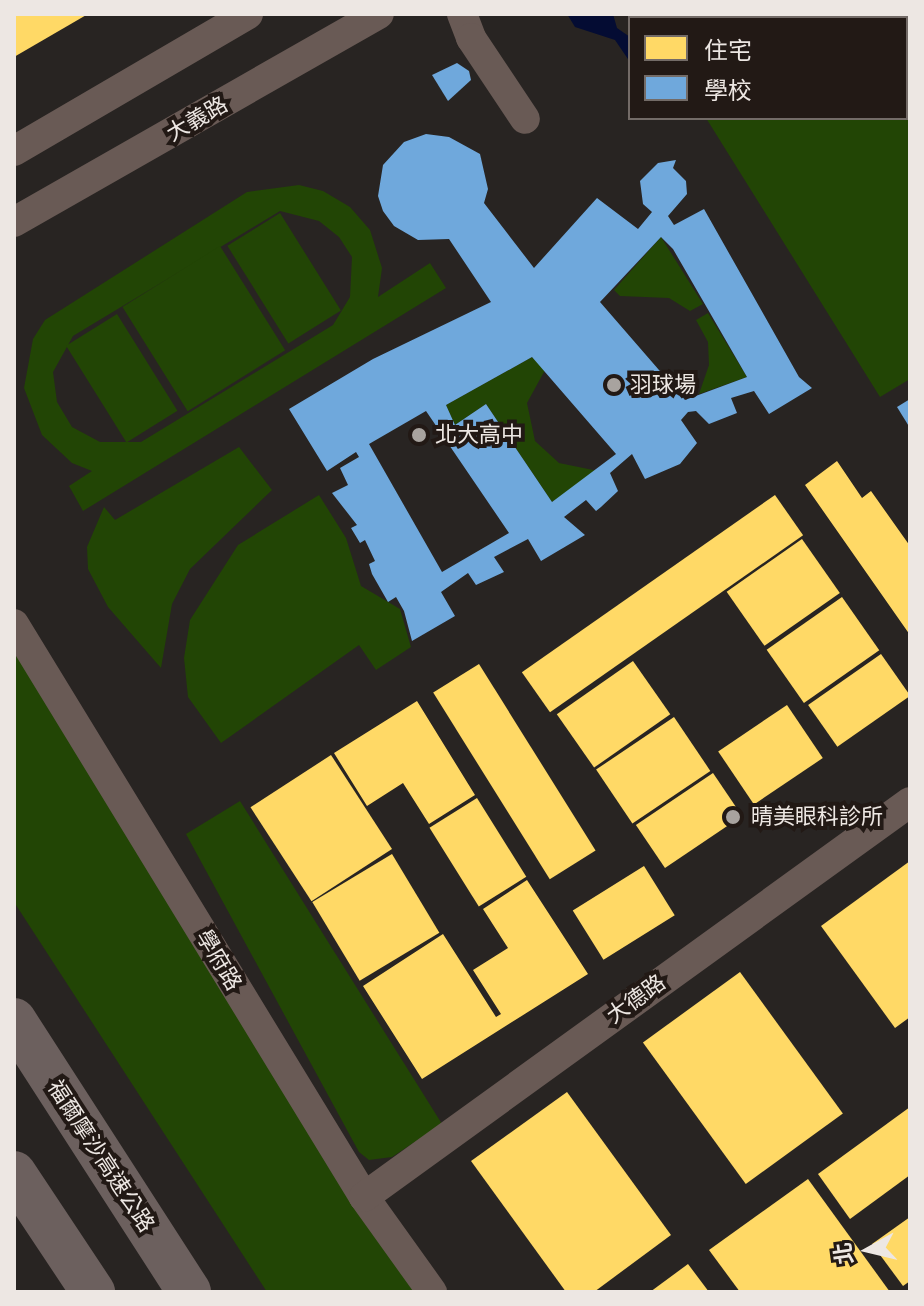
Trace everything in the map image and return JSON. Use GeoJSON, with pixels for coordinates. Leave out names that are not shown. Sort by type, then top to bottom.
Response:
{"type":"FeatureCollection","features":[{"type":"Feature","properties":{"kind":"highway","name":"福爾摩沙高速公路"},"geometry":{"type":"LineString","coordinates":[[14,1020],[189,1292]]}},
{"type":"Feature","properties":{"kind":"highway"},"geometry":{"type":"LineString","coordinates":[[14,1173],[93,1292]]}},
{"type":"Feature","properties":{"kind":"street"},"geometry":{"type":"LineString","coordinates":[[14,151],[248,14]]}},
{"type":"Feature","properties":{"kind":"street","name":"大義路"},"geometry":{"type":"LineString","coordinates":[[14,222],[338,24],[379,14]]}},
{"type":"Feature","properties":{"kind":"street"},"geometry":{"type":"LineString","coordinates":[[462,14],[471,38],[525,119]]}},
{"type":"Feature","properties":{"kind":"street","name":"學府路"},"geometry":{"type":"LineString","coordinates":[[14,624],[22,654],[364,1197],[432,1292]]}},
{"type":"Feature","properties":{"kind":"street","name":"大德路"},"geometry":{"type":"LineString","coordinates":[[364,1197],[910,802]]}},
{"type":"Feature","properties":{"kind":"green space"},"geometry":{"type":"Polygon","coordinates":[[[636,14],[910,14],[910,379],[880,397],[707,120],[908,120],[908,16],[636,14]]]}},
{"type":"Feature","properties":{"kind":"green space"},"geometry":{"type":"Polygon","coordinates":[[[299,185],[323,191],[350,207],[370,230],[382,268],[378,297],[430,263],[446,288],[83,511],[69,486],[92,471],[72,463],[42,435],[24,388],[33,339],[45,320],[247,192],[299,185]],[[280,211],[73,336],[53,372],[57,402],[72,427],[100,442],[141,442],[333,325],[350,297],[352,257],[339,237],[319,221],[280,211]]]}},
{"type":"Feature","properties":{"kind":"green space"},"geometry":{"type":"Polygon","coordinates":[[[280,213],[341,311],[288,343],[227,246],[280,213]]]}},
{"type":"Feature","properties":{"kind":"green space"},"geometry":{"type":"Polygon","coordinates":[[[661,237],[703,304],[690,311],[669,298],[620,296],[614,290],[661,237]]]}},
{"type":"Feature","properties":{"kind":"green space"},"geometry":{"type":"Polygon","coordinates":[[[220,246],[285,350],[188,411],[122,307],[220,246]]]}},
{"type":"Feature","properties":{"kind":"green space"},"geometry":{"type":"Polygon","coordinates":[[[708,313],[747,377],[699,394],[709,365],[708,342],[696,320],[708,313]]]}},
{"type":"Feature","properties":{"kind":"green space"},"geometry":{"type":"Polygon","coordinates":[[[117,314],[177,411],[127,442],[66,346],[117,314]]]}},
{"type":"Feature","properties":{"kind":"green space"},"geometry":{"type":"Polygon","coordinates":[[[532,357],[545,370],[527,403],[535,441],[559,463],[598,471],[552,502],[486,404],[455,425],[446,405],[532,357]]]}},
{"type":"Feature","properties":{"kind":"green space"},"geometry":{"type":"Polygon","coordinates":[[[239,447],[272,490],[190,569],[172,604],[161,668],[108,607],[88,569],[87,547],[104,507],[115,520],[239,447]]]}},
{"type":"Feature","properties":{"kind":"green space"},"geometry":{"type":"Polygon","coordinates":[[[319,495],[346,538],[361,586],[400,609],[411,647],[376,670],[359,645],[221,743],[188,697],[184,658],[190,620],[238,545],[319,495]]]}},
{"type":"Feature","properties":{"kind":"green space"},"geometry":{"type":"Polygon","coordinates":[[[14,624],[432,1292],[267,1292],[14,902],[14,624]]]}},
{"type":"Feature","properties":{"kind":"green space"},"geometry":{"type":"Polygon","coordinates":[[[240,801],[442,1124],[392,1157],[369,1160],[359,1152],[186,834],[240,801]]]}},
{"type":"Feature","properties":{"kind":"water"},"geometry":{"type":"Polygon","coordinates":[[[567,14],[613,14],[617,28],[628,36],[628,59],[615,40],[575,27],[567,14]]]}},
{"type":"Feature","properties":{"kind":"building: 住宅"},"geometry":{"type":"Polygon","coordinates":[[[14,14],[88,14],[14,57],[14,14]]]}},
{"type":"Feature","properties":{"kind":"building: 住宅"},"geometry":{"type":"Polygon","coordinates":[[[837,461],[862,498],[871,491],[910,546],[910,635],[805,485],[837,461]]]}},
{"type":"Feature","properties":{"kind":"building: 住宅"},"geometry":{"type":"Polygon","coordinates":[[[775,495],[803,535],[550,712],[522,672],[775,495]]]}},
{"type":"Feature","properties":{"kind":"building: 住宅"},"geometry":{"type":"Polygon","coordinates":[[[802,539],[840,593],[764,646],[727,592],[802,539]]]}},
{"type":"Feature","properties":{"kind":"building: 住宅"},"geometry":{"type":"Polygon","coordinates":[[[842,597],[879,650],[804,703],[767,650],[842,597]]]}},
{"type":"Feature","properties":{"kind":"building: 住宅"},"geometry":{"type":"Polygon","coordinates":[[[881,654],[910,696],[837,747],[808,705],[881,654]]]}},
{"type":"Feature","properties":{"kind":"building: 住宅"},"geometry":{"type":"Polygon","coordinates":[[[633,661],[670,714],[594,768],[557,714],[633,661]]]}},
{"type":"Feature","properties":{"kind":"building: 住宅"},"geometry":{"type":"Polygon","coordinates":[[[479,664],[596,851],[550,879],[433,693],[479,664]]]}},
{"type":"Feature","properties":{"kind":"building: 住宅"},"geometry":{"type":"Polygon","coordinates":[[[417,701],[475,795],[429,824],[403,783],[367,806],[334,753],[417,701]]]}},
{"type":"Feature","properties":{"kind":"building: 住宅"},"geometry":{"type":"Polygon","coordinates":[[[787,705],[823,758],[754,804],[718,751],[787,705]]]}},
{"type":"Feature","properties":{"kind":"building: 住宅"},"geometry":{"type":"Polygon","coordinates":[[[674,717],[710,771],[632,823],[596,770],[674,717]]]}},
{"type":"Feature","properties":{"kind":"building: 住宅"},"geometry":{"type":"Polygon","coordinates":[[[331,755],[392,849],[311,901],[250,807],[331,755]]]}},
{"type":"Feature","properties":{"kind":"building: 住宅"},"geometry":{"type":"Polygon","coordinates":[[[713,773],[742,816],[665,868],[636,825],[713,773]]]}},
{"type":"Feature","properties":{"kind":"building: 住宅"},"geometry":{"type":"Polygon","coordinates":[[[477,798],[526,877],[479,907],[430,828],[477,798]]]}},
{"type":"Feature","properties":{"kind":"building: 住宅"},"geometry":{"type":"Polygon","coordinates":[[[392,854],[439,933],[360,981],[312,902],[392,854]]]}},
{"type":"Feature","properties":{"kind":"building: 住宅"},"geometry":{"type":"Polygon","coordinates":[[[910,861],[910,1017],[895,1028],[821,926],[910,861]]]}},
{"type":"Feature","properties":{"kind":"building: 住宅"},"geometry":{"type":"Polygon","coordinates":[[[644,866],[675,915],[603,960],[573,911],[644,866]]]}},
{"type":"Feature","properties":{"kind":"building: 住宅"},"geometry":{"type":"Polygon","coordinates":[[[527,880],[588,974],[422,1079],[363,986],[443,934],[496,1017],[501,1014],[473,970],[508,948],[483,909],[527,880]]]}},
{"type":"Feature","properties":{"kind":"building: 住宅"},"geometry":{"type":"Polygon","coordinates":[[[740,972],[843,1114],[746,1184],[643,1043],[740,972]]]}},
{"type":"Feature","properties":{"kind":"building: 住宅"},"geometry":{"type":"Polygon","coordinates":[[[567,1092],[671,1235],[594,1292],[566,1292],[471,1161],[567,1092]]]}},
{"type":"Feature","properties":{"kind":"building: 住宅"},"geometry":{"type":"Polygon","coordinates":[[[910,1107],[910,1175],[850,1219],[818,1174],[910,1107]]]}},
{"type":"Feature","properties":{"kind":"building: 住宅"},"geometry":{"type":"Polygon","coordinates":[[[808,1179],[890,1292],[740,1292],[709,1250],[808,1179]]]}},
{"type":"Feature","properties":{"kind":"building: 住宅"},"geometry":{"type":"Polygon","coordinates":[[[910,1217],[910,1281],[903,1286],[872,1244],[910,1217]]]}},
{"type":"Feature","properties":{"kind":"building: 住宅"},"geometry":{"type":"Polygon","coordinates":[[[688,1264],[709,1292],[650,1292],[688,1264]]]}},
{"type":"Feature","properties":{"kind":"building: 學校"},"geometry":{"type":"Polygon","coordinates":[[[457,63],[469,71],[471,80],[448,101],[432,75],[457,63]]]}},
{"type":"Feature","properties":{"kind":"building: 學校"},"geometry":{"type":"Polygon","coordinates":[[[426,134],[449,137],[480,154],[488,189],[484,203],[534,268],[597,198],[638,229],[652,212],[643,204],[640,181],[658,163],[676,160],[673,168],[686,181],[687,194],[668,216],[674,225],[704,209],[799,377],[812,388],[769,414],[754,391],[731,398],[737,413],[709,424],[696,411],[688,412],[681,420],[697,443],[680,464],[645,479],[632,454],[610,473],[618,491],[601,507],[596,511],[586,500],[564,517],[585,535],[541,561],[528,539],[494,557],[504,572],[476,585],[468,573],[441,592],[455,616],[412,641],[404,611],[396,597],[388,602],[372,574],[369,564],[375,561],[365,540],[360,543],[351,528],[357,525],[332,493],[348,485],[340,468],[359,457],[356,452],[327,471],[289,409],[373,359],[491,302],[449,239],[418,240],[394,226],[383,211],[378,196],[383,165],[404,142],[426,134]],[[661,237],[600,302],[685,400],[747,377],[673,249],[661,237]],[[532,357],[446,405],[455,425],[486,404],[552,502],[616,454],[532,357]],[[426,411],[369,444],[442,572],[509,533],[426,411]]]}},
{"type":"Feature","properties":{"kind":"building: 學校"},"geometry":{"type":"Polygon","coordinates":[[[910,399],[910,428],[897,407],[910,399]]]}},
{"type":"Feature","properties":{"kind":"place","name":"羽球場"},"geometry":{"type":"Point","coordinates":[614,385]}},
{"type":"Feature","properties":{"kind":"place","name":"北大高中"},"geometry":{"type":"Point","coordinates":[419,435]}},
{"type":"Feature","properties":{"kind":"place","name":"晴美眼科診所"},"geometry":{"type":"Point","coordinates":[733,817]}}]}
